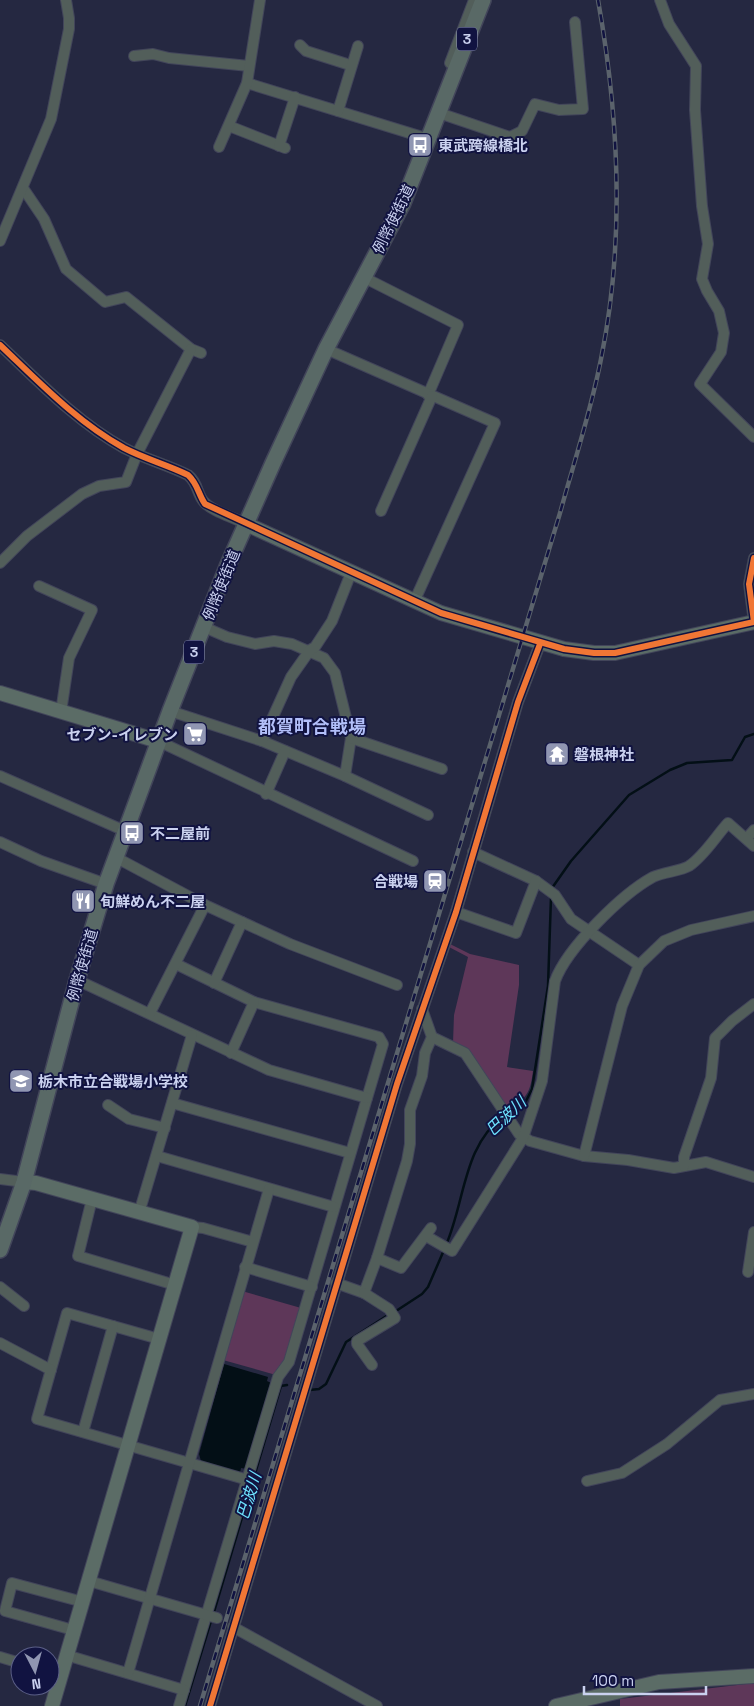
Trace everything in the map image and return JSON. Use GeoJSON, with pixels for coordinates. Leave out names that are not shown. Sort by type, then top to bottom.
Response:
{"type":"FeatureCollection","features":[{"type":"Feature","properties":{"kind":"main road","name":"例幣使街道"},"geometry":{"type":"LineString","coordinates":[[0,1250],[24,1182],[77,980],[106,884],[158,741],[246,524],[326,349],[403,204],[483,0]]}},
{"type":"Feature","properties":{"kind":"street"},"geometry":{"type":"LineString","coordinates":[[0,241],[51,119],[70,18],[66,0]]}},
{"type":"Feature","properties":{"kind":"street"},"geometry":{"type":"LineString","coordinates":[[219,147],[247,83],[260,0]]}},
{"type":"Feature","properties":{"kind":"street"},"geometry":{"type":"LineString","coordinates":[[474,0],[443,82],[439,113],[510,137],[522,131],[534,104],[559,110],[583,109],[575,22]]}},
{"type":"Feature","properties":{"kind":"street"},"geometry":{"type":"LineString","coordinates":[[660,0],[669,24],[696,66],[695,110],[702,206],[708,244],[702,279],[707,291],[720,311],[724,333],[721,352],[700,384],[754,437]]}},
{"type":"Feature","properties":{"kind":"street"},"geometry":{"type":"LineString","coordinates":[[300,45],[306,51],[350,65]]}},
{"type":"Feature","properties":{"kind":"street"},"geometry":{"type":"LineString","coordinates":[[338,111],[350,65],[358,46]]}},
{"type":"Feature","properties":{"kind":"street"},"geometry":{"type":"LineString","coordinates":[[134,56],[153,54],[169,58],[249,66]]}},
{"type":"Feature","properties":{"kind":"street"},"geometry":{"type":"LineString","coordinates":[[247,83],[429,139]]}},
{"type":"Feature","properties":{"kind":"street"},"geometry":{"type":"LineString","coordinates":[[229,126],[282,147],[295,97]]}},
{"type":"Feature","properties":{"kind":"street"},"geometry":{"type":"LineString","coordinates":[[0,563],[27,536],[82,494],[99,486],[126,482],[137,454],[196,351],[126,297],[105,302],[68,272],[44,220],[23,188]]}},
{"type":"Feature","properties":{"kind":"street"},"geometry":{"type":"LineString","coordinates":[[363,277],[458,325],[381,511]]}},
{"type":"Feature","properties":{"kind":"street"},"geometry":{"type":"LineString","coordinates":[[0,345],[68,409],[110,439],[137,454],[188,475],[196,482],[200,497],[206,504],[414,602],[464,621],[540,644],[584,653],[615,653],[754,622],[749,584],[754,558]]}},
{"type":"Feature","properties":{"kind":"street"},"geometry":{"type":"LineString","coordinates":[[326,349],[495,423],[414,602]]}},
{"type":"Feature","properties":{"kind":"street"},"geometry":{"type":"LineString","coordinates":[[262,741],[290,677],[310,650],[316,647],[332,621],[351,572]]}},
{"type":"Feature","properties":{"kind":"street"},"geometry":{"type":"LineString","coordinates":[[39,586],[92,610],[69,658],[61,712]]}},
{"type":"Feature","properties":{"kind":"street"},"geometry":{"type":"LineString","coordinates":[[204,627],[227,637],[255,644],[274,641],[292,644],[310,650],[324,658],[335,673],[351,738],[345,776]]}},
{"type":"Feature","properties":{"kind":"street"},"geometry":{"type":"LineString","coordinates":[[210,1706],[336,1283],[422,1009],[456,912],[518,702],[540,644]]}},
{"type":"Feature","properties":{"kind":"street"},"geometry":{"type":"LineString","coordinates":[[0,693],[158,741],[266,794],[413,861]]}},
{"type":"Feature","properties":{"kind":"street"},"geometry":{"type":"LineString","coordinates":[[170,711],[262,741],[345,776],[428,815]]}},
{"type":"Feature","properties":{"kind":"street"},"geometry":{"type":"LineString","coordinates":[[351,738],[442,769]]}},
{"type":"Feature","properties":{"kind":"street"},"geometry":{"type":"LineString","coordinates":[[266,794],[286,751]]}},
{"type":"Feature","properties":{"kind":"street"},"geometry":{"type":"LineString","coordinates":[[0,776],[125,831]]}},
{"type":"Feature","properties":{"kind":"street"},"geometry":{"type":"LineString","coordinates":[[377,1258],[401,1268],[429,1232],[452,1251],[523,1138],[542,1081],[554,981],[560,968],[590,932],[612,908],[651,878],[691,864],[728,823],[752,838]]}},
{"type":"Feature","properties":{"kind":"street"},"geometry":{"type":"LineString","coordinates":[[0,842],[41,861],[106,884]]}},
{"type":"Feature","properties":{"kind":"street"},"geometry":{"type":"LineString","coordinates":[[473,852],[536,881],[555,895],[571,919],[639,965]]}},
{"type":"Feature","properties":{"kind":"street"},"geometry":{"type":"LineString","coordinates":[[115,858],[205,905],[290,944],[397,985]]}},
{"type":"Feature","properties":{"kind":"street"},"geometry":{"type":"LineString","coordinates":[[456,912],[516,933],[536,881]]}},
{"type":"Feature","properties":{"kind":"street"},"geometry":{"type":"LineString","coordinates":[[150,1013],[205,905]]}},
{"type":"Feature","properties":{"kind":"street"},"geometry":{"type":"LineString","coordinates":[[584,1156],[622,1006],[639,965],[664,942],[691,930],[754,916]]}},
{"type":"Feature","properties":{"kind":"street"},"geometry":{"type":"LineString","coordinates":[[214,982],[242,922]]}},
{"type":"Feature","properties":{"kind":"street"},"geometry":{"type":"LineString","coordinates":[[176,964],[254,1002],[382,1038],[382,1047],[312,1287],[289,1362],[278,1377],[248,1480],[212,1616],[179,1706]]}},
{"type":"Feature","properties":{"kind":"street"},"geometry":{"type":"LineString","coordinates":[[77,980],[269,1070],[367,1098]]}},
{"type":"Feature","properties":{"kind":"street"},"geometry":{"type":"LineString","coordinates":[[231,1053],[254,1002]]}},
{"type":"Feature","properties":{"kind":"street"},"geometry":{"type":"LineString","coordinates":[[684,1166],[684,1157],[711,1078],[715,1038],[732,1021],[754,1004]]}},
{"type":"Feature","properties":{"kind":"street"},"geometry":{"type":"LineString","coordinates":[[364,1293],[377,1258],[407,1161],[410,1144],[410,1110],[422,1076],[425,1053],[432,1037],[422,1009]]}},
{"type":"Feature","properties":{"kind":"street"},"geometry":{"type":"LineString","coordinates":[[139,1213],[192,1035]]}},
{"type":"Feature","properties":{"kind":"street"},"geometry":{"type":"LineString","coordinates":[[432,1037],[465,1053],[523,1138],[584,1156],[628,1160],[674,1168],[706,1162],[754,1177]]}},
{"type":"Feature","properties":{"kind":"street"},"geometry":{"type":"LineString","coordinates":[[172,1103],[350,1153]]}},
{"type":"Feature","properties":{"kind":"street"},"geometry":{"type":"LineString","coordinates":[[108,1105],[122,1116],[165,1128]]}},
{"type":"Feature","properties":{"kind":"street"},"geometry":{"type":"LineString","coordinates":[[157,1156],[334,1207]]}},
{"type":"Feature","properties":{"kind":"street"},"geometry":{"type":"LineString","coordinates":[[0,1179],[36,1183],[139,1213],[253,1242]]}},
{"type":"Feature","properties":{"kind":"street"},"geometry":{"type":"LineString","coordinates":[[128,1673],[269,1189]]}},
{"type":"Feature","properties":{"kind":"street"},"geometry":{"type":"LineString","coordinates":[[92,1199],[78,1256],[175,1285]]}},
{"type":"Feature","properties":{"kind":"street"},"geometry":{"type":"LineString","coordinates":[[60,1666],[66,1656],[83,1602],[192,1227]]}},
{"type":"Feature","properties":{"kind":"street"},"geometry":{"type":"LineString","coordinates":[[748,1272],[754,1232]]}},
{"type":"Feature","properties":{"kind":"street"},"geometry":{"type":"LineString","coordinates":[[245,1267],[312,1287]]}},
{"type":"Feature","properties":{"kind":"street"},"geometry":{"type":"LineString","coordinates":[[336,1283],[364,1293],[386,1306],[395,1318],[357,1341],[357,1344],[372,1364]]}},
{"type":"Feature","properties":{"kind":"street"},"geometry":{"type":"LineString","coordinates":[[0,1287],[24,1306]]}},
{"type":"Feature","properties":{"kind":"street"},"geometry":{"type":"LineString","coordinates":[[159,1339],[67,1313],[37,1419],[248,1480]]}},
{"type":"Feature","properties":{"kind":"street"},"geometry":{"type":"LineString","coordinates":[[83,1432],[113,1326]]}},
{"type":"Feature","properties":{"kind":"street"},"geometry":{"type":"LineString","coordinates":[[0,1343],[51,1370]]}},
{"type":"Feature","properties":{"kind":"street"},"geometry":{"type":"LineString","coordinates":[[587,1481],[622,1473],[667,1444],[725,1398],[754,1394]]}},
{"type":"Feature","properties":{"kind":"street"},"geometry":{"type":"LineString","coordinates":[[89,1581],[212,1616]]}},
{"type":"Feature","properties":{"kind":"street"},"geometry":{"type":"LineString","coordinates":[[73,1630],[6,1611],[12,1583],[83,1602]]}},
{"type":"Feature","properties":{"kind":"street"},"geometry":{"type":"LineString","coordinates":[[233,1627],[377,1706]]}},
{"type":"Feature","properties":{"kind":"street"},"geometry":{"type":"LineString","coordinates":[[66,1656],[184,1690]]}},
{"type":"Feature","properties":{"kind":"street"},"geometry":{"type":"LineString","coordinates":[[556,1706],[658,1682],[754,1676]]}},
{"type":"Feature","properties":{"kind":"shaded area"},"geometry":{"type":"Polygon","coordinates":[[[450,944],[470,954],[519,965],[519,985],[507,1067],[533,1071],[529,1090],[520,1102],[508,1110],[453,1043],[454,1015],[468,957],[449,947],[450,944]]]}},
{"type":"Feature","properties":{"kind":"shaded area"},"geometry":{"type":"Polygon","coordinates":[[[242,1291],[301,1308],[286,1359],[276,1375],[223,1360],[242,1291]]]}},
{"type":"Feature","properties":{"kind":"shaded area"},"geometry":{"type":"Polygon","coordinates":[[[224,1364],[268,1377],[267,1381],[271,1383],[247,1469],[241,1468],[240,1473],[201,1461],[199,1454],[224,1364]]]}},
{"type":"Feature","properties":{"kind":"shaded area"},"geometry":{"type":"Polygon","coordinates":[[[754,1683],[754,1706],[620,1706],[620,1699],[754,1683]]]}},
{"type":"Feature","properties":{"kind":"waterway","name":"巴波川"},"geometry":{"type":"LineString","coordinates":[[552,888],[571,861],[629,795],[670,770],[687,763],[732,760],[745,737],[754,734]]}},
{"type":"Feature","properties":{"kind":"waterway","name":"巴波川"},"geometry":{"type":"LineString","coordinates":[[509,1113],[526,1101],[532,1089],[548,986],[551,897]]}},
{"type":"Feature","properties":{"kind":"waterway","name":"巴波川"},"geometry":{"type":"LineString","coordinates":[[446,1245],[467,1175],[480,1142],[504,1116]]}},
{"type":"Feature","properties":{"kind":"waterway","name":"巴波川"},"geometry":{"type":"LineString","coordinates":[[396,1311],[422,1294],[428,1287],[444,1250]]}},
{"type":"Feature","properties":{"kind":"waterway","name":"巴波川"},"geometry":{"type":"LineString","coordinates":[[310,1390],[319,1389],[326,1384],[346,1342],[388,1315]]}},
{"type":"Feature","properties":{"kind":"waterway","name":"巴波川"},"geometry":{"type":"LineString","coordinates":[[214,1612],[281,1386],[287,1385]]}},
{"type":"Feature","properties":{"kind":"waterway","name":"巴波川"},"geometry":{"type":"LineString","coordinates":[[185,1706],[211,1621]]}},
{"type":"Feature","properties":{"kind":"railway"},"geometry":{"type":"LineString","coordinates":[[200,1706],[560,513],[597,378],[609,315],[616,225],[615,134],[611,89],[598,0]]}},
{"type":"Feature","properties":{"kind":"cycle path"},"geometry":{"type":"LineString","coordinates":[[0,345],[59,401],[107,438],[132,452],[188,475],[194,482],[205,504],[441,613],[564,649],[594,653],[615,653],[754,622],[749,584],[754,558]]}},
{"type":"Feature","properties":{"kind":"cycle path"},"geometry":{"type":"LineString","coordinates":[[210,1706],[397,1084],[456,912],[518,702],[540,644]]}},
{"type":"Feature","properties":{"kind":"place","name":"東武跨線橋北"},"geometry":{"type":"Point","coordinates":[420,145]}},
{"type":"Feature","properties":{"kind":"place","name":"セブン-イレブン"},"geometry":{"type":"Point","coordinates":[195,734]}},
{"type":"Feature","properties":{"kind":"place","name":"磐根神社"},"geometry":{"type":"Point","coordinates":[557,754]}},
{"type":"Feature","properties":{"kind":"place","name":"不二屋前"},"geometry":{"type":"Point","coordinates":[132,833]}},
{"type":"Feature","properties":{"kind":"place","name":"合戦場"},"geometry":{"type":"Point","coordinates":[435,881]}},
{"type":"Feature","properties":{"kind":"place","name":"旬鮮めん不二屋"},"geometry":{"type":"Point","coordinates":[83,901]}},
{"type":"Feature","properties":{"kind":"place","name":"栃木市立合戦場小学校"},"geometry":{"type":"Point","coordinates":[21,1081]}},
{"type":"Feature","properties":{"kind":"district","name":"都賀町合戦場"},"geometry":{"type":"Point","coordinates":[312,726]}}]}
